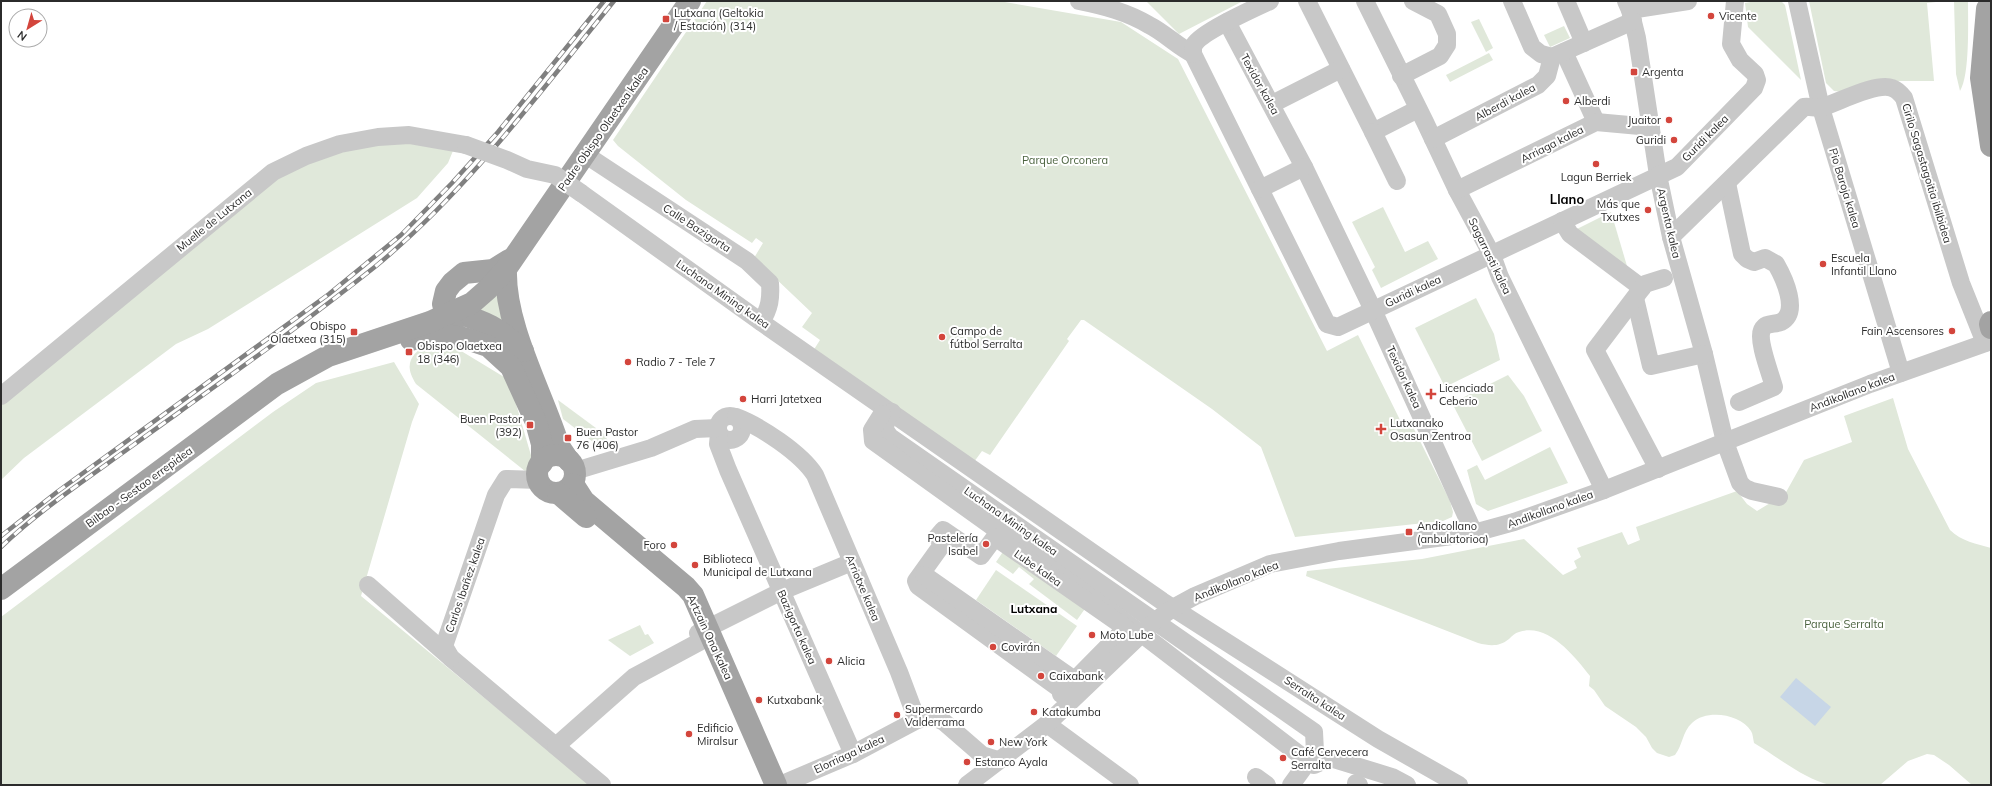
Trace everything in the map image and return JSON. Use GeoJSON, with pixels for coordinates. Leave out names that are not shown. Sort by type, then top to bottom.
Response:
{"type":"FeatureCollection","features":[{"type":"Feature","properties":{"kind":"main road","name":"Padre Obispo Olaetxea kalea"},"geometry":{"type":"LineString","coordinates":[[452,323],[492,293],[499,284],[510,263],[586,155],[690,1]]}},
{"type":"Feature","properties":{"kind":"main road"},"geometry":{"type":"LineString","coordinates":[[1987,5],[1991,43]]}},
{"type":"Feature","properties":{"kind":"main road"},"geometry":{"type":"LineString","coordinates":[[1987,5],[1981,78],[1991,146]]}},
{"type":"Feature","properties":{"kind":"main road"},"geometry":{"type":"LineString","coordinates":[[510,263],[493,270],[464,273],[452,283],[446,291],[443,304],[452,323],[482,320],[508,336],[518,360],[542,444],[534,474]]}},
{"type":"Feature","properties":{"kind":"main road"},"geometry":{"type":"LineString","coordinates":[[510,263],[505,287],[514,323],[518,360]]}},
{"type":"Feature","properties":{"kind":"main road","name":"Bilbao - Sestao errepidea"},"geometry":{"type":"LineString","coordinates":[[1,589],[277,384],[452,323]]}},
{"type":"Feature","properties":{"kind":"main road","name":"Artzain Ona kalea"},"geometry":{"type":"LineString","coordinates":[[518,360],[559,446],[569,477],[674,591],[702,634],[776,785]]}},
{"type":"Feature","properties":{"kind":"main road"},"geometry":{"type":"LineString","coordinates":[[558,456],[569,477],[546,490],[534,474],[546,458],[558,456]]}},
{"type":"Feature","properties":{"kind":"main road","name":"Artzain Ona kalea"},"geometry":{"type":"LineString","coordinates":[[702,634],[761,785]]}},
{"type":"Feature","properties":{"kind":"street"},"geometry":{"type":"LineString","coordinates":[[1087,2],[1117,1]]}},
{"type":"Feature","properties":{"kind":"street"},"geometry":{"type":"LineString","coordinates":[[1135,1],[1146,23]]}},
{"type":"Feature","properties":{"kind":"street"},"geometry":{"type":"LineString","coordinates":[[1193,54],[1194,45],[1202,37],[1227,22],[1270,1]]}},
{"type":"Feature","properties":{"kind":"street"},"geometry":{"type":"LineString","coordinates":[[1307,1],[1397,181]]}},
{"type":"Feature","properties":{"kind":"street","name":"Sagarrasti kalea"},"geometry":{"type":"LineString","coordinates":[[1365,1],[1457,190],[1492,255],[1500,277],[1604,490]]}},
{"type":"Feature","properties":{"kind":"street"},"geometry":{"type":"LineString","coordinates":[[1401,76],[1440,56],[1447,46],[1446,34],[1438,14],[1414,1]]}},
{"type":"Feature","properties":{"kind":"street"},"geometry":{"type":"LineString","coordinates":[[1512,1],[1532,47],[1541,54],[1558,55],[1584,43],[1630,11],[1688,1]]}},
{"type":"Feature","properties":{"kind":"street"},"geometry":{"type":"LineString","coordinates":[[1566,1],[1584,43]]}},
{"type":"Feature","properties":{"kind":"street","name":"Guridi kalea"},"geometry":{"type":"LineString","coordinates":[[1373,310],[1677,167],[1754,88],[1757,80],[1755,74],[1740,60],[1731,44],[1734,1]]}},
{"type":"Feature","properties":{"kind":"street","name":"Pio Baroja kalea"},"geometry":{"type":"LineString","coordinates":[[1797,1],[1821,108],[1901,373]]}},
{"type":"Feature","properties":{"kind":"street"},"geometry":{"type":"LineString","coordinates":[[1087,2],[1125,12],[1146,23],[1193,54],[1327,324],[1338,327],[1373,310]]}},
{"type":"Feature","properties":{"kind":"street","name":"Argenta kalea"},"geometry":{"type":"LineString","coordinates":[[1630,11],[1658,175],[1671,237],[1704,354],[1725,442],[1740,483],[1745,488],[1780,497]]}},
{"type":"Feature","properties":{"kind":"street","name":"Texidor kalea"},"geometry":{"type":"LineString","coordinates":[[1227,22],[1304,166],[1373,310],[1474,533]]}},
{"type":"Feature","properties":{"kind":"street"},"geometry":{"type":"LineString","coordinates":[[1558,55],[1596,122]]}},
{"type":"Feature","properties":{"kind":"street","name":"Alberdi kalea"},"geometry":{"type":"LineString","coordinates":[[1433,139],[1538,85],[1546,76],[1558,55]]}},
{"type":"Feature","properties":{"kind":"street"},"geometry":{"type":"LineString","coordinates":[[1272,104],[1341,69]]}},
{"type":"Feature","properties":{"kind":"street","name":"Cirilo Sagastagoitia ibilbidea"},"geometry":{"type":"LineString","coordinates":[[1671,237],[1804,108],[1821,108],[1855,94],[1885,87],[1892,87],[1904,98],[1961,282],[1990,334]]}},
{"type":"Feature","properties":{"kind":"street"},"geometry":{"type":"LineString","coordinates":[[1373,132],[1418,109]]}},
{"type":"Feature","properties":{"kind":"street","name":"Arriaga kalea"},"geometry":{"type":"LineString","coordinates":[[1457,190],[1596,122],[1651,127]]}},
{"type":"Feature","properties":{"kind":"street","name":"Muelle de Lutxana"},"geometry":{"type":"LineString","coordinates":[[1,396],[273,172],[306,156],[340,144],[378,137],[409,135],[466,145],[527,169],[555,175]]}},
{"type":"Feature","properties":{"kind":"street","name":"Calle Bazigorta"},"geometry":{"type":"LineString","coordinates":[[586,155],[759,271],[770,282],[771,298],[769,310],[761,322]]}},
{"type":"Feature","properties":{"kind":"street"},"geometry":{"type":"LineString","coordinates":[[1260,189],[1304,166]]}},
{"type":"Feature","properties":{"kind":"street","name":"Luchana Mining kalea"},"geometry":{"type":"LineString","coordinates":[[555,175],[887,413],[1173,608]]}},
{"type":"Feature","properties":{"kind":"street"},"geometry":{"type":"LineString","coordinates":[[1727,183],[1742,254],[1747,259],[1754,262],[1765,258],[1776,264],[1791,305],[1789,314],[1781,322],[1768,324],[1762,330],[1761,339],[1774,387],[1739,402]]}},
{"type":"Feature","properties":{"kind":"street"},"geometry":{"type":"LineString","coordinates":[[1641,184],[1656,189],[1663,197]]}},
{"type":"Feature","properties":{"kind":"street"},"geometry":{"type":"LineString","coordinates":[[1562,220],[1570,234],[1638,293],[1651,366],[1704,354]]}},
{"type":"Feature","properties":{"kind":"street"},"geometry":{"type":"LineString","coordinates":[[1658,469],[1595,350],[1646,284],[1664,278]]}},
{"type":"Feature","properties":{"kind":"street","name":"Andikollano kalea"},"geometry":{"type":"LineString","coordinates":[[967,785],[988,763],[1047,724],[1080,684],[1142,634],[1155,621],[1173,608],[1195,596],[1270,564],[1339,551],[1474,533],[1514,522],[1658,469],[1901,373],[1990,334]]}},
{"type":"Feature","properties":{"kind":"street"},"geometry":{"type":"LineString","coordinates":[[887,413],[872,430],[873,441],[1142,634],[1309,762],[1314,765],[1330,758],[1392,777],[1407,785]]}},
{"type":"Feature","properties":{"kind":"street","name":"Luchana Mining kalea"},"geometry":{"type":"LineString","coordinates":[[887,413],[885,430],[890,437],[1155,621]]}},
{"type":"Feature","properties":{"kind":"street","name":"Arriotxe kalea"},"geometry":{"type":"LineString","coordinates":[[718,430],[727,440],[738,438],[743,427],[736,417],[749,422],[808,464],[815,475],[899,672],[917,720]]}},
{"type":"Feature","properties":{"kind":"street"},"geometry":{"type":"LineString","coordinates":[[569,477],[651,448],[696,429],[718,430]]}},
{"type":"Feature","properties":{"kind":"street","name":"Bazigorta kalea"},"geometry":{"type":"LineString","coordinates":[[718,430],[718,444],[728,470],[853,754]]}},
{"type":"Feature","properties":{"kind":"street","name":"Carlos Ibañez kalea"},"geometry":{"type":"LineString","coordinates":[[451,658],[444,646],[447,633],[496,496],[506,479],[534,474]]}},
{"type":"Feature","properties":{"kind":"street","name":"Lube kalea"},"geometry":{"type":"LineString","coordinates":[[943,530],[981,556],[994,537],[1126,628],[1080,684],[922,574],[944,542],[937,537],[943,530]]}},
{"type":"Feature","properties":{"kind":"street"},"geometry":{"type":"LineString","coordinates":[[549,740],[634,677],[702,634],[782,591],[852,562]]}},
{"type":"Feature","properties":{"kind":"street","name":"Carlos Ibañez kalea"},"geometry":{"type":"LineString","coordinates":[[368,585],[451,658],[602,785]]}},
{"type":"Feature","properties":{"kind":"street"},"geometry":{"type":"LineString","coordinates":[[1135,607],[1142,608],[1148,605],[1153,594]]}},
{"type":"Feature","properties":{"kind":"street","name":"Serralta kalea"},"geometry":{"type":"LineString","coordinates":[[1173,608],[1378,739],[1459,785]]}},
{"type":"Feature","properties":{"kind":"street"},"geometry":{"type":"LineString","coordinates":[[1155,621],[1314,732],[1315,752],[1291,785]]}},
{"type":"Feature","properties":{"kind":"street"},"geometry":{"type":"LineString","coordinates":[[917,720],[934,717],[944,722],[988,763]]}},
{"type":"Feature","properties":{"kind":"street","name":"Elorriaga kalea"},"geometry":{"type":"LineString","coordinates":[[780,785],[853,754],[917,720]]}},
{"type":"Feature","properties":{"kind":"street"},"geometry":{"type":"LineString","coordinates":[[1047,724],[1130,785]]}},
{"type":"Feature","properties":{"kind":"green space","name":"Parque Orconera"},"geometry":{"type":"Polygon","coordinates":[[[707,1],[999,1],[1121,22],[1178,59],[1327,351],[1358,335],[1402,424],[1410,421],[1450,501],[1453,512],[1452,517],[1443,521],[1295,537],[1261,447],[1212,409],[1084,320],[1081,320],[1067,339],[1069,341],[990,455],[982,451],[974,462],[813,351],[820,340],[802,327],[812,313],[754,258],[763,243],[756,238],[752,243],[686,200],[618,146],[613,140],[707,1]]]}},
{"type":"Feature","properties":{"kind":"green space"},"geometry":{"type":"Polygon","coordinates":[[[1146,1],[1243,1],[1179,34],[1146,1]]]}},
{"type":"Feature","properties":{"kind":"green space"},"geometry":{"type":"Polygon","coordinates":[[[1756,1],[1781,1],[1785,5],[1801,80],[1748,27],[1745,3],[1756,1]]]}},
{"type":"Feature","properties":{"kind":"green space"},"geometry":{"type":"Polygon","coordinates":[[[1809,1],[1945,1],[1927,3],[1934,81],[1894,81],[1843,92],[1834,91],[1826,83],[1809,1]]]}},
{"type":"Feature","properties":{"kind":"green space"},"geometry":{"type":"Polygon","coordinates":[[[1954,1],[1968,1],[1967,61],[1960,91],[1956,74],[1954,1]]]}},
{"type":"Feature","properties":{"kind":"green space"},"geometry":{"type":"Polygon","coordinates":[[[1479,19],[1493,48],[1486,52],[1471,22],[1479,19]]]}},
{"type":"Feature","properties":{"kind":"green space"},"geometry":{"type":"Polygon","coordinates":[[[1564,26],[1570,38],[1550,47],[1544,35],[1564,26]]]}},
{"type":"Feature","properties":{"kind":"green space"},"geometry":{"type":"Polygon","coordinates":[[[1489,53],[1493,60],[1450,82],[1446,75],[1489,53]]]}},
{"type":"Feature","properties":{"kind":"green space"},"geometry":{"type":"Polygon","coordinates":[[[457,141],[448,163],[417,198],[208,329],[176,344],[24,458],[1,480],[1,396],[273,172],[340,144],[457,141]]]}},
{"type":"Feature","properties":{"kind":"green space"},"geometry":{"type":"Polygon","coordinates":[[[1383,207],[1405,252],[1428,241],[1438,259],[1381,288],[1372,270],[1375,267],[1352,222],[1383,207]]]}},
{"type":"Feature","properties":{"kind":"green space"},"geometry":{"type":"Polygon","coordinates":[[[1611,212],[1627,266],[1575,230],[1611,212]]]}},
{"type":"Feature","properties":{"kind":"green space"},"geometry":{"type":"Polygon","coordinates":[[[498,292],[514,336],[477,313],[498,292]]]}},
{"type":"Feature","properties":{"kind":"green space"},"geometry":{"type":"Polygon","coordinates":[[[1476,298],[1494,334],[1500,360],[1445,387],[1415,328],[1476,298]]]}},
{"type":"Feature","properties":{"kind":"green space"},"geometry":{"type":"Polygon","coordinates":[[[430,343],[453,346],[509,380],[535,469],[530,475],[416,384],[410,371],[411,360],[418,351],[430,343]]]}},
{"type":"Feature","properties":{"kind":"green space"},"geometry":{"type":"Polygon","coordinates":[[[394,362],[419,404],[412,422],[361,596],[590,785],[1,785],[1,617],[273,412],[316,383],[394,362]]]}},
{"type":"Feature","properties":{"kind":"green space"},"geometry":{"type":"Polygon","coordinates":[[[1508,375],[1524,396],[1542,431],[1482,461],[1452,403],[1508,375]]]}},
{"type":"Feature","properties":{"kind":"green space","name":"Parque Serralta"},"geometry":{"type":"Polygon","coordinates":[[[1893,398],[1908,449],[1950,530],[1959,537],[1991,548],[1991,785],[1972,785],[1949,765],[1934,755],[1927,754],[1908,761],[1880,785],[1830,785],[1820,782],[1800,772],[1754,743],[1752,732],[1746,725],[1731,717],[1723,715],[1706,716],[1692,723],[1686,730],[1678,751],[1675,755],[1669,757],[1657,753],[1652,748],[1646,737],[1636,727],[1605,706],[1594,690],[1589,686],[1590,676],[1577,660],[1560,643],[1540,632],[1530,630],[1518,632],[1505,642],[1498,645],[1478,643],[1306,576],[1307,571],[1422,559],[1524,539],[1563,575],[1577,568],[1574,561],[1581,557],[1577,548],[1622,532],[1628,545],[1640,540],[1636,527],[1737,491],[1747,504],[1757,511],[1785,494],[1804,460],[1852,442],[1844,416],[1893,398]]]}},
{"type":"Feature","properties":{"kind":"green space"},"geometry":{"type":"Polygon","coordinates":[[[558,400],[604,434],[608,441],[606,444],[604,446],[597,445],[563,419],[558,400]]]}},
{"type":"Feature","properties":{"kind":"green space"},"geometry":{"type":"Polygon","coordinates":[[[1550,447],[1568,483],[1488,511],[1476,504],[1467,470],[1477,465],[1485,480],[1550,447]]]}},
{"type":"Feature","properties":{"kind":"green space"},"geometry":{"type":"Polygon","coordinates":[[[1007,546],[1089,603],[1077,620],[1029,584],[1034,579],[1019,567],[1013,574],[996,562],[1007,546]]]}},
{"type":"Feature","properties":{"kind":"green space"},"geometry":{"type":"Polygon","coordinates":[[[996,570],[1077,626],[1056,656],[976,600],[996,570]]]}},
{"type":"Feature","properties":{"kind":"green space"},"geometry":{"type":"Polygon","coordinates":[[[640,625],[645,635],[648,634],[654,643],[630,656],[608,640],[640,625]]]}},
{"type":"Feature","properties":{"kind":"water"},"geometry":{"type":"Polygon","coordinates":[[[1796,678],[1831,707],[1815,726],[1780,697],[1796,678]]]}},
{"type":"Feature","properties":{"kind":"railway"},"geometry":{"type":"LineString","coordinates":[[1,536],[57,492],[329,294],[401,235],[452,183],[498,132],[604,1]]}},
{"type":"Feature","properties":{"kind":"railway"},"geometry":{"type":"LineString","coordinates":[[1,547],[16,533],[65,494],[255,358],[376,266],[410,237],[472,173],[501,140],[614,1]]}},
{"type":"Feature","properties":{"kind":"place","name":"Vicente"},"geometry":{"type":"Point","coordinates":[1711,16]}},
{"type":"Feature","properties":{"kind":"place","name":"Lutxana (Geltokia / Estación) (314)"},"geometry":{"type":"Point","coordinates":[666,19]}},
{"type":"Feature","properties":{"kind":"place","name":"Argenta"},"geometry":{"type":"Point","coordinates":[1634,72]}},
{"type":"Feature","properties":{"kind":"place","name":"Alberdi"},"geometry":{"type":"Point","coordinates":[1566,101]}},
{"type":"Feature","properties":{"kind":"place","name":"Juaitor"},"geometry":{"type":"Point","coordinates":[1669,120]}},
{"type":"Feature","properties":{"kind":"place","name":"Guridi"},"geometry":{"type":"Point","coordinates":[1674,140]}},
{"type":"Feature","properties":{"kind":"place","name":"Lagun Berriek"},"geometry":{"type":"Point","coordinates":[1596,164]}},
{"type":"Feature","properties":{"kind":"place","name":"Más que Txutxes"},"geometry":{"type":"Point","coordinates":[1648,210]}},
{"type":"Feature","properties":{"kind":"place","name":"Escuela Infantil Llano"},"geometry":{"type":"Point","coordinates":[1823,264]}},
{"type":"Feature","properties":{"kind":"place","name":"Fain Ascensores"},"geometry":{"type":"Point","coordinates":[1952,331]}},
{"type":"Feature","properties":{"kind":"place","name":"Obispo Olaetxea (315)"},"geometry":{"type":"Point","coordinates":[354,332]}},
{"type":"Feature","properties":{"kind":"place","name":"Campo de fútbol Serralta"},"geometry":{"type":"Point","coordinates":[942,337]}},
{"type":"Feature","properties":{"kind":"place","name":"Obispo Olaetxea 18 (346)"},"geometry":{"type":"Point","coordinates":[409,352]}},
{"type":"Feature","properties":{"kind":"place","name":"Radio 7 - Tele 7"},"geometry":{"type":"Point","coordinates":[628,362]}},
{"type":"Feature","properties":{"kind":"place","name":"Licenciada Ceberio"},"geometry":{"type":"Point","coordinates":[1431,394]}},
{"type":"Feature","properties":{"kind":"place","name":"Harri Jatetxea"},"geometry":{"type":"Point","coordinates":[743,399]}},
{"type":"Feature","properties":{"kind":"place","name":"Buen Pastor (392)"},"geometry":{"type":"Point","coordinates":[530,425]}},
{"type":"Feature","properties":{"kind":"place","name":"Lutxanako Osasun Zentroa"},"geometry":{"type":"Point","coordinates":[1381,429]}},
{"type":"Feature","properties":{"kind":"place","name":"Buen Pastor 76 (406)"},"geometry":{"type":"Point","coordinates":[568,438]}},
{"type":"Feature","properties":{"kind":"place","name":"Andicollano (anbulatorioa)"},"geometry":{"type":"Point","coordinates":[1409,532]}},
{"type":"Feature","properties":{"kind":"place","name":"Pastelería Isabel"},"geometry":{"type":"Point","coordinates":[986,544]}},
{"type":"Feature","properties":{"kind":"place","name":"Foro"},"geometry":{"type":"Point","coordinates":[674,545]}},
{"type":"Feature","properties":{"kind":"place","name":"Biblioteca Municipal de Lutxana"},"geometry":{"type":"Point","coordinates":[695,565]}},
{"type":"Feature","properties":{"kind":"place","name":"Moto Lube"},"geometry":{"type":"Point","coordinates":[1092,635]}},
{"type":"Feature","properties":{"kind":"place","name":"Covirán"},"geometry":{"type":"Point","coordinates":[993,647]}},
{"type":"Feature","properties":{"kind":"place","name":"Alicia"},"geometry":{"type":"Point","coordinates":[829,661]}},
{"type":"Feature","properties":{"kind":"place","name":"Caixabank"},"geometry":{"type":"Point","coordinates":[1041,676]}},
{"type":"Feature","properties":{"kind":"place","name":"Kutxabank"},"geometry":{"type":"Point","coordinates":[759,700]}},
{"type":"Feature","properties":{"kind":"place","name":"Katakumba"},"geometry":{"type":"Point","coordinates":[1034,712]}},
{"type":"Feature","properties":{"kind":"place","name":"Supermercardo Valderrama"},"geometry":{"type":"Point","coordinates":[897,715]}},
{"type":"Feature","properties":{"kind":"place","name":"Edificio Miralsur"},"geometry":{"type":"Point","coordinates":[689,734]}},
{"type":"Feature","properties":{"kind":"place","name":"New York"},"geometry":{"type":"Point","coordinates":[991,742]}},
{"type":"Feature","properties":{"kind":"place","name":"Café Cervecera Serralta"},"geometry":{"type":"Point","coordinates":[1283,758]}},
{"type":"Feature","properties":{"kind":"place","name":"Estanco Ayala"},"geometry":{"type":"Point","coordinates":[967,762]}},
{"type":"Feature","properties":{"kind":"district","name":"Llano"},"geometry":{"type":"Point","coordinates":[1567,199]}},
{"type":"Feature","properties":{"kind":"district","name":"Lutxana"},"geometry":{"type":"Point","coordinates":[1034,608]}}]}
